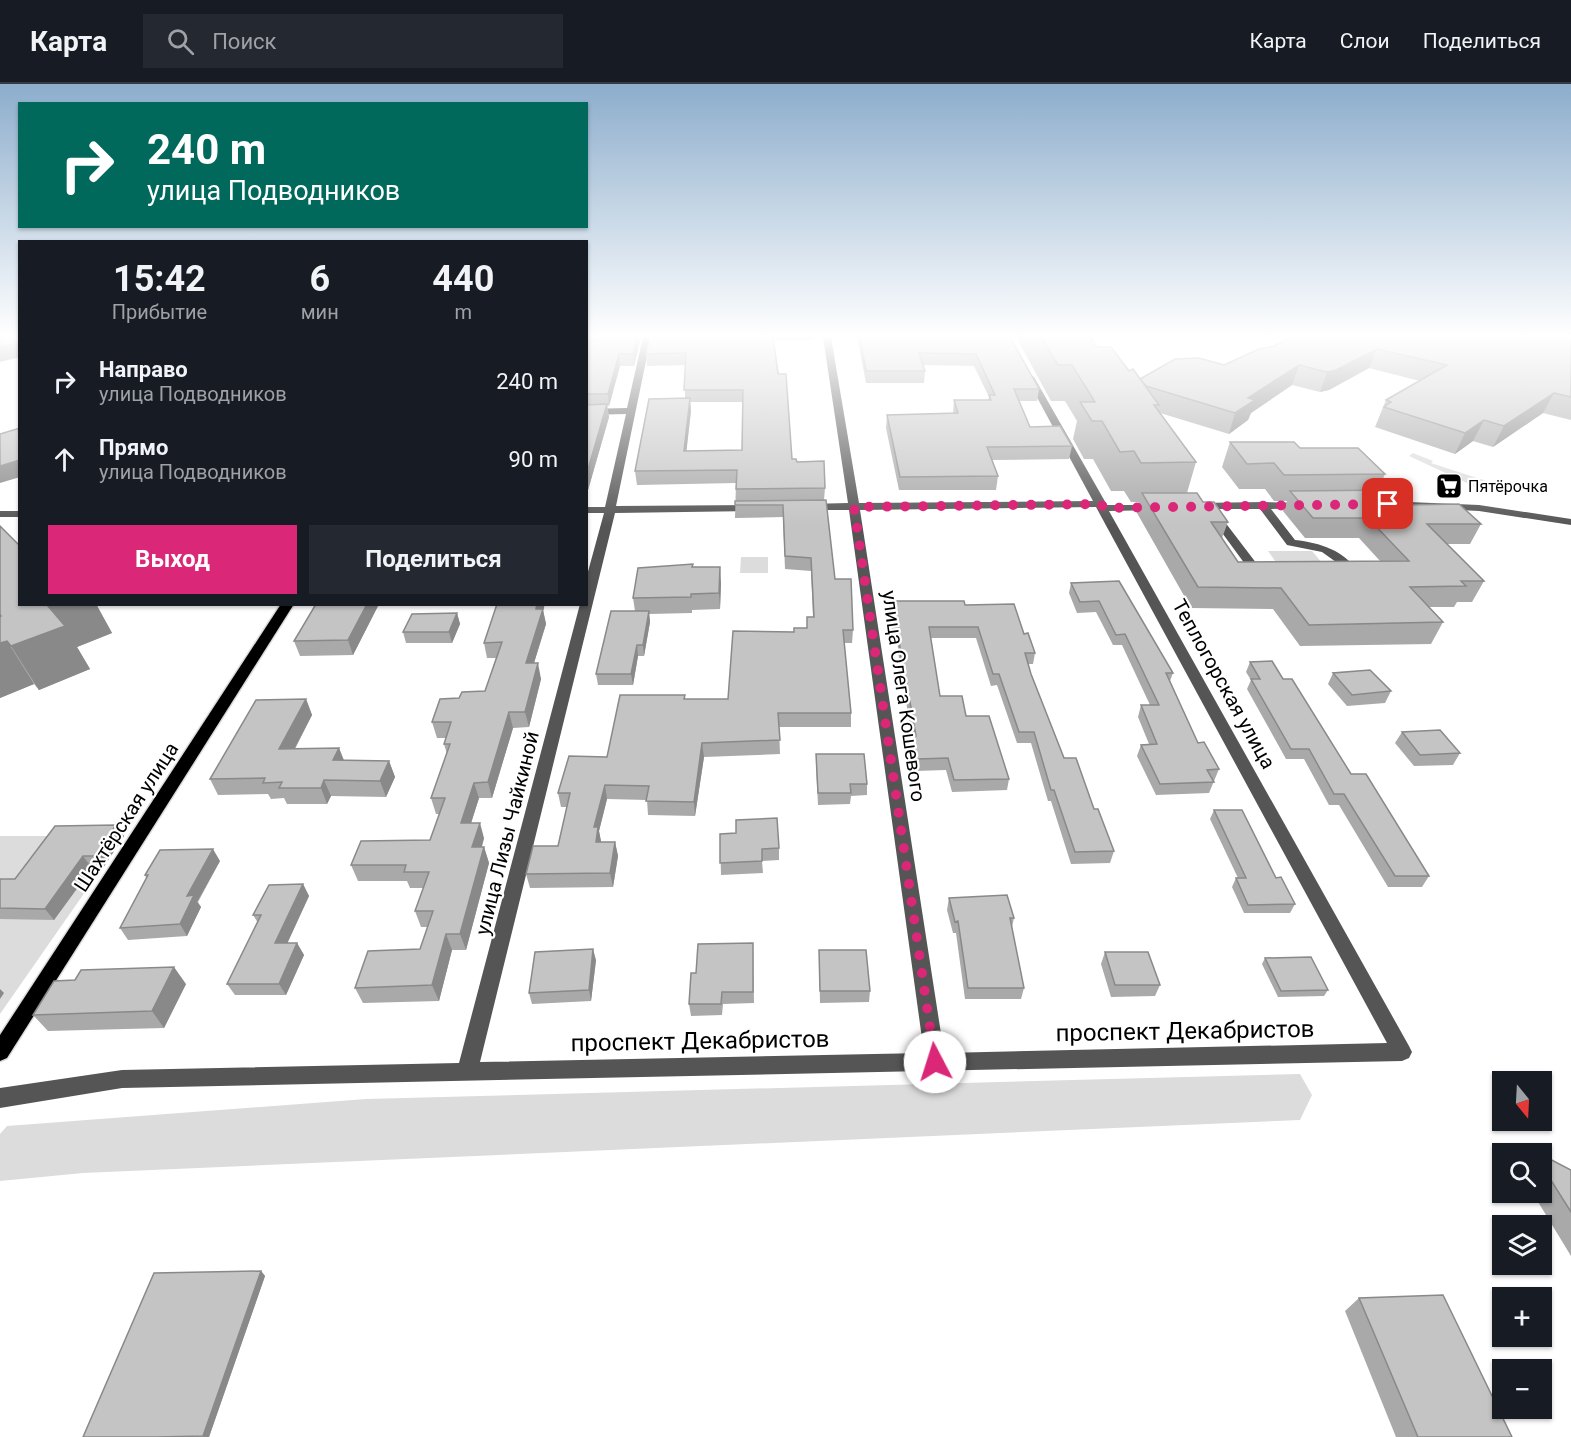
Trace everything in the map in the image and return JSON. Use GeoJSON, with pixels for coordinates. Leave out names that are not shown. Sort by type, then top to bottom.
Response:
{"type":"FeatureCollection","features":[{"type":"Feature","properties":{"kind":"main road","name":"Шахтёрская улица"},"geometry":{"type":"LineString","coordinates":[[0,1052],[287,606]]}},
{"type":"Feature","properties":{"kind":"street","name":"улица Лизы Чайкиной"},"geometry":{"type":"LineString","coordinates":[[588,596],[610,510],[633,400]]}},
{"type":"Feature","properties":{"kind":"street","name":"улица Олега Кошевого"},"geometry":{"type":"LineString","coordinates":[[837,400],[935,1062]]}},
{"type":"Feature","properties":{"kind":"street","name":"Теплогорская улица"},"geometry":{"type":"LineString","coordinates":[[1044,400],[1401,1052]]}},
{"type":"Feature","properties":{"kind":"street"},"geometry":{"type":"LineString","coordinates":[[588,412],[631,411]]}},
{"type":"Feature","properties":{"kind":"street"},"geometry":{"type":"LineString","coordinates":[[798,507],[1177,507],[1320,504]]}},
{"type":"Feature","properties":{"kind":"street"},"geometry":{"type":"LineString","coordinates":[[1377,504],[1433,504],[1496,509],[1571,522]]}},
{"type":"Feature","properties":{"kind":"street"},"geometry":{"type":"LineString","coordinates":[[1263,505],[1291,543],[1309,544],[1331,551],[1345,560],[1353,572],[1332,572]]}},
{"type":"Feature","properties":{"kind":"street"},"geometry":{"type":"LineString","coordinates":[[1206,506],[1257,572],[1278,572]]}},
{"type":"Feature","properties":{"kind":"street"},"geometry":{"type":"LineString","coordinates":[[588,510],[764,508]]}},
{"type":"Feature","properties":{"kind":"street"},"geometry":{"type":"LineString","coordinates":[[0,514],[18,514]]}},
{"type":"Feature","properties":{"kind":"street","name":"улица Лизы Чайкиной"},"geometry":{"type":"LineString","coordinates":[[467,1072],[585,606]]}},
{"type":"Feature","properties":{"kind":"street","name":"проспект Декабристов"},"geometry":{"type":"LineString","coordinates":[[0,1098],[122,1079],[1401,1052]]}},
{"type":"Feature","properties":{"kind":"shaded area"},"geometry":{"type":"Polygon","coordinates":[[[1413,453],[1433,461],[1431,463],[1514,490],[1482,490],[1409,456],[1413,453]]]}},
{"type":"Feature","properties":{"kind":"shaded area"},"geometry":{"type":"Polygon","coordinates":[[[1268,551],[1312,551],[1323,564],[1278,565],[1268,551]]]}},
{"type":"Feature","properties":{"kind":"shaded area"},"geometry":{"type":"Polygon","coordinates":[[[741,557],[768,557],[768,573],[740,573],[741,557]]]}},
{"type":"Feature","properties":{"kind":"shaded area"},"geometry":{"type":"Polygon","coordinates":[[[0,836],[124,836],[0,1014],[0,836]]]}},
{"type":"Feature","properties":{"kind":"shaded area"},"geometry":{"type":"Polygon","coordinates":[[[1300,1074],[1312,1095],[1300,1120],[83,1173],[0,1181],[0,1134],[7,1126],[366,1099],[1300,1074]]]}},
{"type":"Feature","properties":{"kind":"building"},"geometry":{"type":"Polygon","coordinates":[[[649,400],[690,400],[684,451],[742,450],[743,400],[788,400],[792,459],[796,459],[797,462],[824,461],[825,488],[736,489],[737,470],[635,471],[649,400]]]}},
{"type":"Feature","properties":{"kind":"building"},"geometry":{"type":"Polygon","coordinates":[[[954,400],[1019,400],[1030,427],[1060,426],[1072,446],[987,447],[998,476],[900,477],[887,415],[958,413],[954,400]]]}},
{"type":"Feature","properties":{"kind":"building"},"geometry":{"type":"Polygon","coordinates":[[[1094,400],[1155,400],[1159,405],[1154,405],[1196,462],[1141,463],[1134,451],[1120,452],[1102,421],[1092,421],[1080,402],[1095,402],[1094,400]]]}},
{"type":"Feature","properties":{"kind":"building"},"geometry":{"type":"Polygon","coordinates":[[[1193,400],[1255,400],[1235,413],[1193,400]]]}},
{"type":"Feature","properties":{"kind":"building"},"geometry":{"type":"Polygon","coordinates":[[[1386,400],[1543,400],[1504,426],[1484,420],[1465,433],[1384,407],[1391,402],[1386,400]]]}},
{"type":"Feature","properties":{"kind":"building"},"geometry":{"type":"Polygon","coordinates":[[[607,404],[588,469],[588,405],[607,404]]]}},
{"type":"Feature","properties":{"kind":"building"},"geometry":{"type":"Polygon","coordinates":[[[18,429],[18,461],[0,466],[0,434],[18,429]]]}},
{"type":"Feature","properties":{"kind":"building"},"geometry":{"type":"Polygon","coordinates":[[[1230,442],[1294,442],[1300,448],[1358,448],[1385,474],[1284,475],[1274,463],[1247,464],[1230,442]]]}},
{"type":"Feature","properties":{"kind":"building"},"geometry":{"type":"Polygon","coordinates":[[[1392,490],[1407,505],[1459,504],[1481,524],[1427,524],[1484,581],[1461,581],[1466,586],[1410,587],[1443,622],[1309,625],[1281,588],[1198,587],[1142,493],[1197,493],[1203,502],[1214,502],[1228,522],[1211,522],[1238,562],[1409,561],[1368,518],[1313,518],[1290,491],[1392,490]]]}},
{"type":"Feature","properties":{"kind":"building"},"geometry":{"type":"Polygon","coordinates":[[[826,500],[835,579],[851,579],[853,630],[843,630],[851,713],[778,713],[780,740],[702,743],[694,802],[646,801],[649,786],[605,785],[594,827],[598,827],[596,842],[615,842],[610,873],[526,874],[533,846],[558,846],[570,793],[558,793],[569,756],[607,757],[620,695],[685,695],[684,699],[728,699],[733,631],[794,632],[794,628],[807,628],[807,617],[814,617],[811,558],[785,556],[783,505],[735,505],[735,501],[826,500]]]}},
{"type":"Feature","properties":{"kind":"building"},"geometry":{"type":"Polygon","coordinates":[[[0,526],[18,544],[18,606],[48,606],[65,626],[11,646],[7,641],[0,643],[0,526]]]}},
{"type":"Feature","properties":{"kind":"building"},"geometry":{"type":"Polygon","coordinates":[[[693,564],[692,567],[720,567],[719,593],[691,594],[691,597],[633,598],[638,568],[693,564]]]}},
{"type":"Feature","properties":{"kind":"building"},"geometry":{"type":"Polygon","coordinates":[[[1119,581],[1173,673],[1166,673],[1198,743],[1204,742],[1219,769],[1207,770],[1214,782],[1160,784],[1141,745],[1157,744],[1141,705],[1159,705],[1125,634],[1116,635],[1099,601],[1080,602],[1071,583],[1119,581]]]}},
{"type":"Feature","properties":{"kind":"building"},"geometry":{"type":"Polygon","coordinates":[[[890,601],[964,601],[965,605],[1014,604],[1024,634],[1028,633],[1035,653],[1025,653],[1031,674],[1064,758],[1076,758],[1094,809],[1098,809],[1114,851],[1075,852],[1054,790],[1051,790],[1034,732],[1019,732],[999,674],[993,674],[978,627],[929,627],[940,696],[962,696],[966,716],[989,716],[1009,779],[954,780],[948,758],[917,759],[912,736],[916,736],[906,679],[903,679],[898,627],[894,627],[890,601]]]}},
{"type":"Feature","properties":{"kind":"building"},"geometry":{"type":"Polygon","coordinates":[[[315,606],[366,606],[348,640],[294,641],[315,606]]]}},
{"type":"Feature","properties":{"kind":"building"},"geometry":{"type":"Polygon","coordinates":[[[496,606],[537,606],[536,609],[543,609],[526,663],[538,663],[525,712],[509,712],[488,782],[474,783],[461,823],[480,823],[472,847],[484,847],[460,934],[446,934],[432,985],[355,988],[368,951],[420,949],[433,911],[415,911],[429,872],[404,872],[406,865],[351,865],[361,841],[430,840],[445,798],[431,798],[450,744],[444,744],[451,722],[432,722],[440,699],[459,698],[462,692],[485,691],[502,642],[484,643],[496,606]]]}},
{"type":"Feature","properties":{"kind":"building"},"geometry":{"type":"Polygon","coordinates":[[[611,611],[649,611],[643,645],[637,645],[631,674],[596,674],[611,611]]]}},
{"type":"Feature","properties":{"kind":"building"},"geometry":{"type":"Polygon","coordinates":[[[457,613],[449,632],[403,632],[412,614],[457,613]]]}},
{"type":"Feature","properties":{"kind":"building"},"geometry":{"type":"Polygon","coordinates":[[[1272,661],[1283,679],[1292,679],[1351,774],[1366,774],[1429,876],[1395,876],[1344,794],[1334,794],[1309,749],[1291,749],[1251,679],[1260,679],[1250,662],[1272,661]]]}},
{"type":"Feature","properties":{"kind":"building"},"geometry":{"type":"Polygon","coordinates":[[[1370,670],[1391,691],[1352,695],[1333,673],[1370,670]]]}},
{"type":"Feature","properties":{"kind":"building"},"geometry":{"type":"Polygon","coordinates":[[[306,699],[279,749],[339,748],[333,760],[389,761],[380,781],[324,780],[321,788],[279,788],[282,782],[263,783],[265,778],[210,779],[256,700],[306,699]]]}},
{"type":"Feature","properties":{"kind":"building"},"geometry":{"type":"Polygon","coordinates":[[[1440,730],[1460,753],[1420,755],[1402,732],[1440,730]]]}},
{"type":"Feature","properties":{"kind":"building"},"geometry":{"type":"Polygon","coordinates":[[[816,754],[864,754],[867,784],[850,784],[851,793],[818,793],[816,754]]]}},
{"type":"Feature","properties":{"kind":"building"},"geometry":{"type":"Polygon","coordinates":[[[1214,810],[1242,810],[1276,878],[1281,877],[1295,904],[1248,905],[1236,878],[1246,878],[1214,810]]]}},
{"type":"Feature","properties":{"kind":"building"},"geometry":{"type":"Polygon","coordinates":[[[777,818],[779,848],[762,849],[762,861],[720,863],[720,834],[736,833],[736,820],[777,818]]]}},
{"type":"Feature","properties":{"kind":"building"},"geometry":{"type":"Polygon","coordinates":[[[116,825],[95,856],[83,856],[45,909],[0,908],[0,879],[15,879],[55,826],[116,825]]]}},
{"type":"Feature","properties":{"kind":"building"},"geometry":{"type":"Polygon","coordinates":[[[213,849],[187,896],[194,895],[180,924],[120,928],[148,875],[145,875],[160,850],[213,849]]]}},
{"type":"Feature","properties":{"kind":"building"},"geometry":{"type":"Polygon","coordinates":[[[303,884],[275,943],[297,943],[279,984],[227,984],[261,915],[253,915],[269,885],[303,884]]]}},
{"type":"Feature","properties":{"kind":"building"},"geometry":{"type":"Polygon","coordinates":[[[1007,895],[1014,918],[1010,918],[1024,988],[968,988],[958,921],[955,922],[949,898],[1007,895]]]}},
{"type":"Feature","properties":{"kind":"building"},"geometry":{"type":"Polygon","coordinates":[[[753,943],[753,992],[722,992],[721,1004],[689,1004],[691,973],[696,973],[698,944],[753,943]]]}},
{"type":"Feature","properties":{"kind":"building"},"geometry":{"type":"Polygon","coordinates":[[[593,949],[589,990],[529,993],[535,952],[593,949]]]}},
{"type":"Feature","properties":{"kind":"building"},"geometry":{"type":"Polygon","coordinates":[[[819,950],[866,950],[870,991],[820,991],[819,950]]]}},
{"type":"Feature","properties":{"kind":"building"},"geometry":{"type":"Polygon","coordinates":[[[1105,952],[1148,952],[1160,985],[1115,985],[1105,952]]]}},
{"type":"Feature","properties":{"kind":"building"},"geometry":{"type":"Polygon","coordinates":[[[1311,957],[1328,990],[1281,991],[1265,958],[1311,957]]]}},
{"type":"Feature","properties":{"kind":"building"},"geometry":{"type":"Polygon","coordinates":[[[174,967],[152,1011],[33,1015],[54,981],[75,980],[81,970],[174,967]]]}},
{"type":"Feature","properties":{"kind":"building"},"geometry":{"type":"Polygon","coordinates":[[[1552,1160],[1571,1170],[1571,1212],[1552,1182],[1552,1160]]]}},
{"type":"Feature","properties":{"kind":"building"},"geometry":{"type":"Polygon","coordinates":[[[261,1271],[203,1436],[83,1437],[154,1273],[261,1271]]]}},
{"type":"Feature","properties":{"kind":"building"},"geometry":{"type":"Polygon","coordinates":[[[1443,1295],[1492,1396],[1492,1419],[1503,1419],[1512,1437],[1418,1437],[1359,1298],[1443,1295]]]}},
{"type":"Feature","properties":{"kind":"place","name":"Пятёрочка"},"geometry":{"type":"Point","coordinates":[1449,486]}},
{"type":"Feature","properties":{"kind":"route"},"geometry":{"type":"LineString","coordinates":[[935,1062],[854,507],[1101,504],[1104,508],[1388,504]]}}]}
